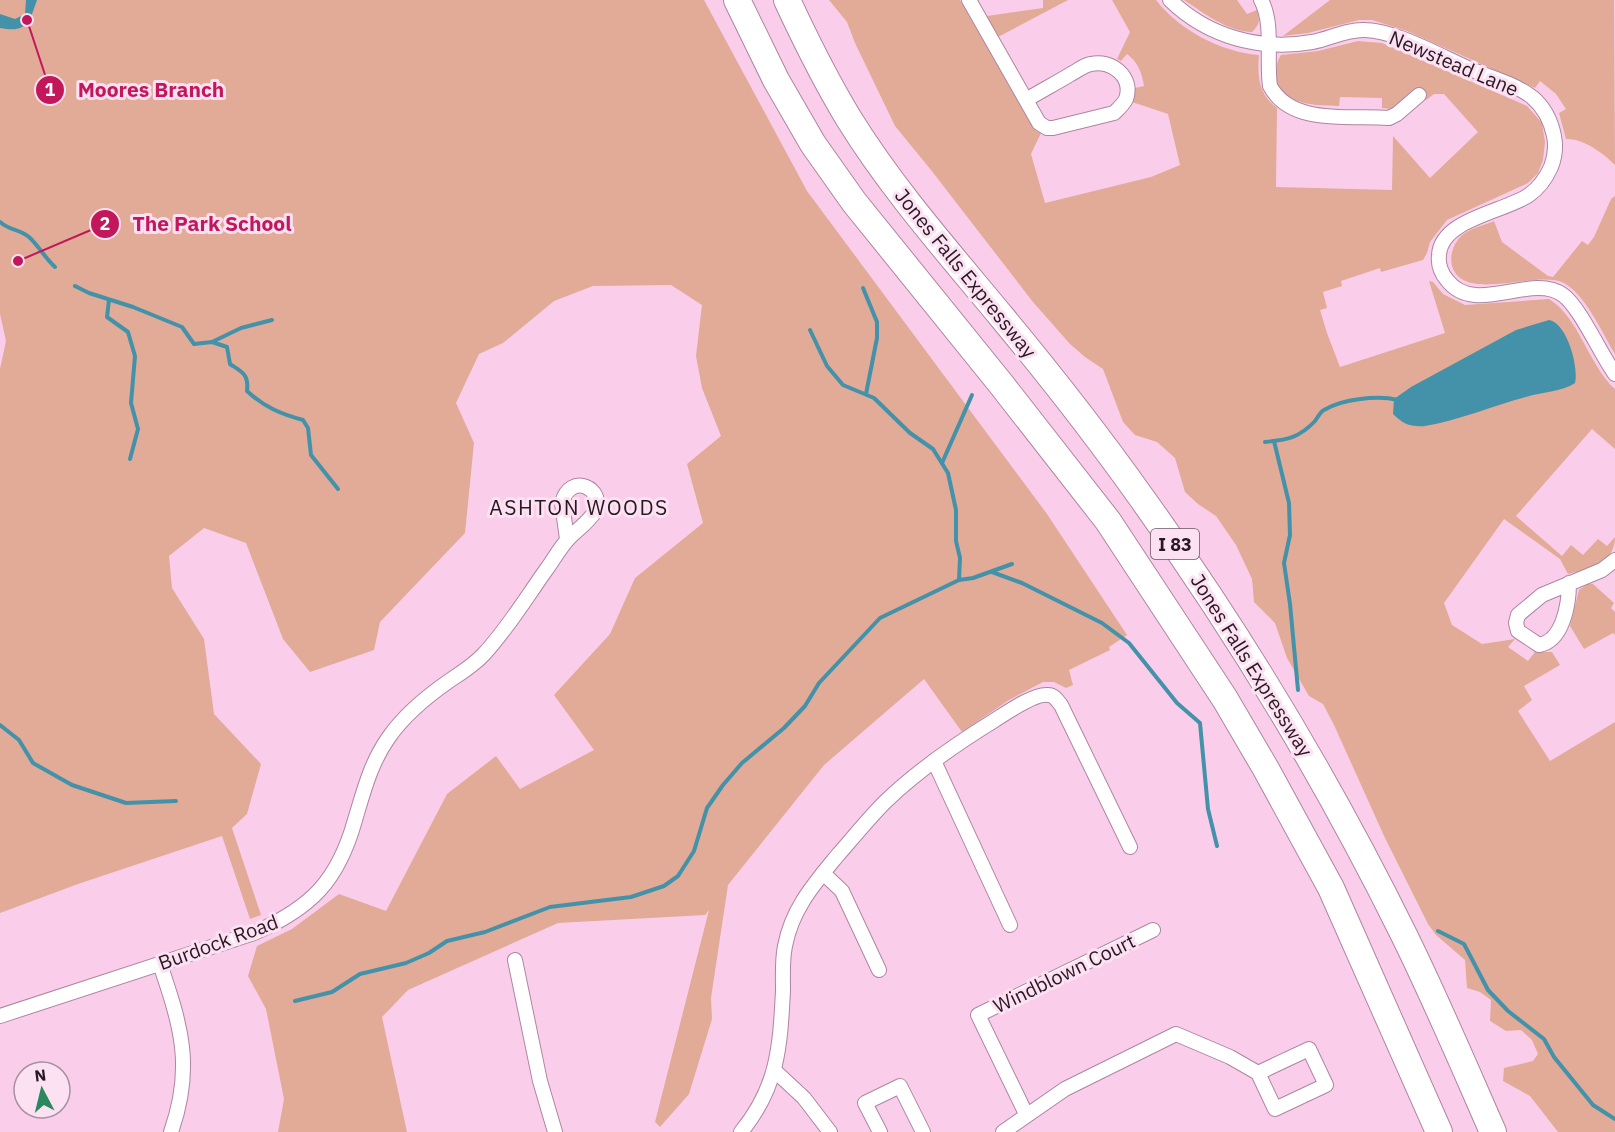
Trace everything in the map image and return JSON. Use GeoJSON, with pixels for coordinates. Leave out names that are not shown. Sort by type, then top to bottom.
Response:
{"type":"FeatureCollection","features":[{"type":"Feature","properties":{"kind":"highway","name":"Jones Falls Expressway"},"geometry":{"type":"LineString","coordinates":[[737,0],[776,80],[813,144],[854,202],[1008,392],[1108,521],[1225,699],[1299,827],[1331,888],[1439,1132]]}},
{"type":"Feature","properties":{"kind":"highway","name":"Jones Falls Expressway"},"geometry":{"type":"LineString","coordinates":[[787,0],[816,61],[845,111],[891,180],[1089,426],[1189,564],[1266,683],[1339,809],[1401,928],[1436,1002],[1492,1132]]}},
{"type":"Feature","properties":{"kind":"street"},"geometry":{"type":"LineString","coordinates":[[969,0],[1039,123],[1047,128],[1114,113],[1126,97],[1127,84],[1112,64],[1094,63],[1088,64],[1026,100]]}},
{"type":"Feature","properties":{"kind":"street","name":"Newstead Lane"},"geometry":{"type":"LineString","coordinates":[[1170,0],[1208,28],[1233,39],[1267,44],[1311,42],[1361,29],[1374,30],[1399,38],[1533,98],[1548,116],[1555,140],[1552,162],[1547,176],[1528,195],[1467,222],[1449,234],[1439,252],[1441,270],[1451,285],[1461,292],[1473,295],[1539,289],[1551,290],[1563,295],[1573,305],[1615,374]]}},
{"type":"Feature","properties":{"kind":"street"},"geometry":{"type":"LineString","coordinates":[[1261,0],[1266,12],[1270,86],[1275,95],[1292,109],[1326,115],[1389,118],[1397,114],[1419,94]]}},
{"type":"Feature","properties":{"kind":"street","name":"Burdock Road"},"geometry":{"type":"LineString","coordinates":[[0,1016],[254,933],[278,923],[312,899],[326,883],[348,846],[367,778],[378,753],[390,735],[405,716],[482,656],[507,626],[567,539]]}},
{"type":"Feature","properties":{"kind":"street"},"geometry":{"type":"LineString","coordinates":[[1569,582],[1567,606],[1554,638],[1546,644],[1539,645],[1518,632],[1516,623],[1518,615],[1542,595],[1569,582],[1602,570],[1615,560]]}},
{"type":"Feature","properties":{"kind":"street"},"geometry":{"type":"LineString","coordinates":[[741,1132],[749,1122],[775,1071],[780,1038],[784,949],[796,910],[823,873],[886,802],[934,761],[1015,708],[1049,694],[1061,705],[1130,847]]}},
{"type":"Feature","properties":{"kind":"street"},"geometry":{"type":"LineString","coordinates":[[934,761],[1010,925]]}},
{"type":"Feature","properties":{"kind":"street"},"geometry":{"type":"LineString","coordinates":[[823,873],[842,891],[879,969]]}},
{"type":"Feature","properties":{"kind":"street","name":"Windblown Court"},"geometry":{"type":"LineString","coordinates":[[1026,1114],[978,1015],[1154,930]]}},
{"type":"Feature","properties":{"kind":"street"},"geometry":{"type":"LineString","coordinates":[[515,960],[540,1081],[555,1132]]}},
{"type":"Feature","properties":{"kind":"street"},"geometry":{"type":"LineString","coordinates":[[160,964],[178,1017],[184,1067],[182,1092],[171,1132]]}},
{"type":"Feature","properties":{"kind":"street"},"geometry":{"type":"LineString","coordinates":[[1003,1132],[1026,1114],[1084,1079],[1176,1034],[1230,1057],[1258,1073],[1275,1109],[1326,1085],[1309,1049],[1258,1073]]}},
{"type":"Feature","properties":{"kind":"street"},"geometry":{"type":"LineString","coordinates":[[775,1071],[804,1098],[830,1132]]}},
{"type":"Feature","properties":{"kind":"street"},"geometry":{"type":"LineString","coordinates":[[880,1132],[865,1103],[900,1086],[923,1132]]}},
{"type":"Feature","properties":{"kind":"shaded area"},"geometry":{"type":"Polygon","coordinates":[[[0,0],[704,0],[807,191],[1047,514],[1127,635],[1109,647],[1110,650],[1069,670],[1073,685],[1066,688],[1054,682],[1043,682],[1009,700],[962,732],[924,679],[824,765],[728,885],[711,998],[712,1019],[689,1094],[660,1127],[655,1122],[709,910],[705,915],[558,923],[408,990],[382,1017],[407,1132],[278,1132],[284,1099],[266,1009],[248,976],[257,946],[292,929],[339,894],[386,911],[447,794],[496,756],[520,789],[594,750],[554,695],[610,634],[635,578],[703,523],[687,464],[721,436],[702,388],[696,356],[702,305],[671,285],[593,286],[554,301],[503,343],[479,354],[456,403],[474,443],[465,533],[380,622],[374,650],[310,672],[283,639],[246,543],[204,528],[169,556],[172,588],[204,639],[214,714],[261,764],[247,814],[232,828],[261,915],[250,919],[222,836],[78,884],[0,913],[0,369],[6,341],[0,314],[0,0]]]}},
{"type":"Feature","properties":{"kind":"shaded area"},"geometry":{"type":"Polygon","coordinates":[[[829,0],[960,0],[1030,122],[1036,131],[1041,133],[1031,154],[1045,203],[1151,177],[1180,165],[1168,114],[1132,102],[1135,88],[1144,86],[1139,68],[1131,57],[1127,54],[1121,61],[1117,59],[1130,32],[1112,0],[1156,0],[1176,21],[1202,38],[1230,49],[1259,55],[1260,84],[1266,97],[1277,108],[1276,187],[1392,190],[1393,136],[1430,178],[1478,132],[1444,94],[1434,94],[1426,100],[1418,90],[1391,109],[1382,108],[1382,98],[1340,97],[1339,106],[1299,102],[1282,92],[1278,84],[1276,73],[1281,55],[1318,51],[1358,41],[1382,43],[1527,106],[1542,123],[1545,142],[1543,160],[1538,173],[1528,183],[1447,220],[1430,242],[1423,260],[1381,272],[1380,268],[1341,281],[1342,286],[1323,292],[1327,308],[1320,310],[1340,367],[1445,333],[1429,281],[1433,282],[1443,294],[1465,305],[1549,299],[1568,317],[1598,368],[1615,389],[1615,449],[1592,429],[1516,516],[1562,556],[1571,545],[1583,555],[1598,539],[1607,546],[1615,537],[1611,553],[1593,567],[1568,574],[1560,559],[1504,519],[1444,603],[1452,625],[1482,644],[1515,639],[1508,647],[1528,661],[1535,652],[1552,652],[1560,665],[1524,686],[1532,700],[1518,711],[1550,761],[1615,722],[1615,1132],[1558,1132],[1530,1096],[1503,1081],[1504,1068],[1533,1061],[1538,1054],[1532,1040],[1521,1030],[1506,1031],[1490,1021],[1491,1000],[1480,992],[1467,988],[1465,960],[1436,935],[1428,924],[1323,704],[1309,696],[1287,658],[1275,623],[1254,602],[1252,579],[1236,545],[1216,516],[1185,492],[1175,458],[1157,442],[1135,435],[1123,422],[1103,369],[1070,344],[1033,302],[895,126],[847,22],[829,0]]]}},
{"type":"Feature","properties":{"kind":"shaded area"},"geometry":{"type":"Polygon","coordinates":[[[1043,0],[1068,0],[998,37],[987,16],[1043,8],[1043,0]]]}},
{"type":"Feature","properties":{"kind":"shaded area"},"geometry":{"type":"Polygon","coordinates":[[[1184,0],[1237,0],[1247,14],[1257,10],[1259,22],[1252,32],[1234,29],[1216,21],[1184,0]]]}},
{"type":"Feature","properties":{"kind":"shaded area"},"geometry":{"type":"Polygon","coordinates":[[[1330,0],[1614,0],[1615,165],[1599,151],[1586,144],[1566,139],[1559,113],[1566,109],[1556,94],[1540,81],[1535,88],[1407,31],[1372,20],[1359,20],[1308,33],[1283,36],[1330,0]]]}},
{"type":"Feature","properties":{"kind":"shaded area"},"geometry":{"type":"Polygon","coordinates":[[[1615,196],[1615,354],[1586,305],[1572,288],[1564,283],[1536,280],[1471,283],[1459,277],[1452,266],[1453,249],[1461,236],[1494,221],[1502,242],[1548,276],[1553,277],[1582,241],[1588,245],[1611,199],[1615,196]]]}},
{"type":"Feature","properties":{"kind":"shaded area"},"geometry":{"type":"Polygon","coordinates":[[[1588,584],[1593,584],[1614,603],[1611,608],[1615,612],[1615,635],[1613,633],[1584,649],[1570,626],[1579,590],[1588,584]]]}},
{"type":"Feature","properties":{"kind":"water"},"geometry":{"type":"Polygon","coordinates":[[[26,0],[37,0],[26,24],[16,29],[0,28],[0,14],[15,19],[25,14],[26,0]]]}},
{"type":"Feature","properties":{"kind":"water"},"geometry":{"type":"Polygon","coordinates":[[[1549,320],[1561,329],[1566,337],[1575,367],[1575,383],[1425,426],[1407,424],[1393,414],[1394,399],[1411,387],[1516,330],[1549,320]]]}},
{"type":"Feature","properties":{"kind":"waterway"},"geometry":{"type":"LineString","coordinates":[[0,222],[29,237],[55,267]]}},
{"type":"Feature","properties":{"kind":"waterway"},"geometry":{"type":"LineString","coordinates":[[75,286],[182,327],[194,344],[212,342],[227,347],[230,364],[246,377],[247,391],[273,409],[303,420],[308,428],[311,455],[338,489]]}},
{"type":"Feature","properties":{"kind":"waterway"},"geometry":{"type":"LineString","coordinates":[[863,288],[877,322],[877,338],[866,394]]}},
{"type":"Feature","properties":{"kind":"waterway"},"geometry":{"type":"LineString","coordinates":[[109,300],[107,317],[128,332],[135,356],[131,403],[138,429],[130,459]]}},
{"type":"Feature","properties":{"kind":"waterway"},"geometry":{"type":"LineString","coordinates":[[212,342],[241,328],[272,320]]}},
{"type":"Feature","properties":{"kind":"waterway"},"geometry":{"type":"LineString","coordinates":[[810,330],[827,366],[843,385],[874,398],[910,433],[933,449],[948,473],[956,510],[956,541],[960,558],[959,580]]}},
{"type":"Feature","properties":{"kind":"waterway"},"geometry":{"type":"LineString","coordinates":[[942,463],[972,395]]}},
{"type":"Feature","properties":{"kind":"waterway"},"geometry":{"type":"LineString","coordinates":[[1265,442],[1298,435],[1309,427],[1320,413],[1340,403],[1371,398],[1398,400]]}},
{"type":"Feature","properties":{"kind":"waterway"},"geometry":{"type":"LineString","coordinates":[[1274,441],[1289,503],[1290,535],[1284,563],[1298,690]]}},
{"type":"Feature","properties":{"kind":"waterway"},"geometry":{"type":"LineString","coordinates":[[295,1001],[332,992],[360,974],[406,963],[429,953],[447,941],[485,932],[550,907],[631,897],[664,886],[678,876],[694,851],[707,808],[723,785],[742,763],[784,728],[805,706],[819,683],[880,618],[959,580],[973,578],[1012,564]]}},
{"type":"Feature","properties":{"kind":"waterway"},"geometry":{"type":"LineString","coordinates":[[992,572],[1022,583],[1102,623],[1129,643],[1177,703],[1200,723],[1208,809],[1217,846]]}},
{"type":"Feature","properties":{"kind":"waterway"},"geometry":{"type":"LineString","coordinates":[[0,725],[19,740],[33,763],[72,785],[126,803],[176,801]]}},
{"type":"Feature","properties":{"kind":"waterway"},"geometry":{"type":"LineString","coordinates":[[1438,931],[1464,944],[1488,990],[1508,1011],[1544,1039],[1554,1057],[1593,1105],[1615,1119]]}},
{"type":"Feature","properties":{"kind":"place","name":"Moores Branch"},"geometry":{"type":"Point","coordinates":[27,20]}},
{"type":"Feature","properties":{"kind":"place","name":"The Park School"},"geometry":{"type":"Point","coordinates":[18,261]}},
{"type":"Feature","properties":{"kind":"district","name":"ASHTON WOODS"},"geometry":{"type":"Point","coordinates":[579,507]}}]}
